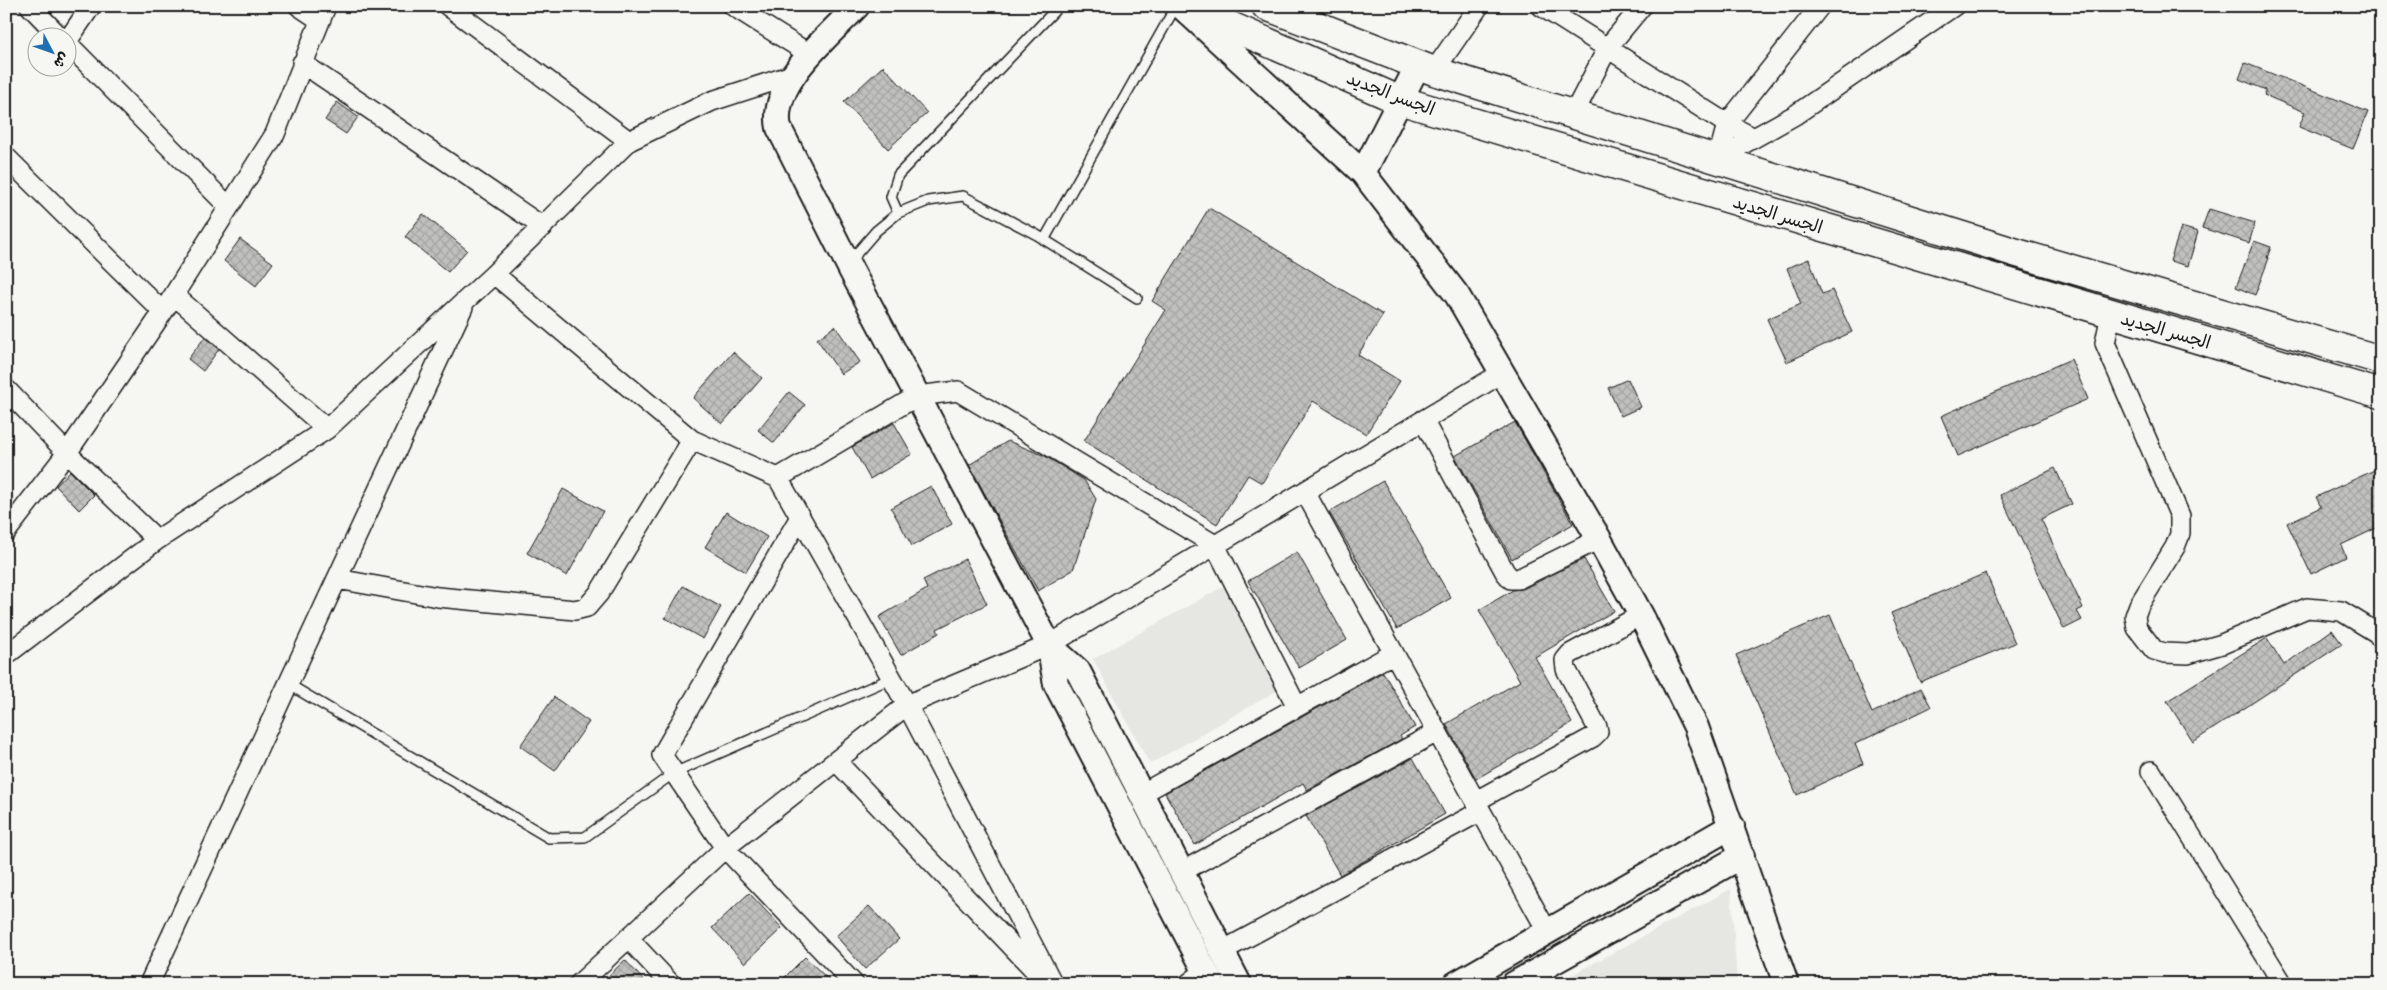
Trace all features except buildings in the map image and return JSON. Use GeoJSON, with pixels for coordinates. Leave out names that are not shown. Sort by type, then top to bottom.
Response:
{"type":"FeatureCollection","features":[{"type":"Feature","properties":{"kind":"main road","name":"الجسر الجديد"},"geometry":{"type":"LineString","coordinates":[[1183,6],[1399,100],[2381,394]]}},
{"type":"Feature","properties":{"kind":"main road","name":"الجسر الجديد"},"geometry":{"type":"LineString","coordinates":[[1277,8],[1426,68],[1573,115],[1718,158],[2016,253],[2381,360]]}},
{"type":"Feature","properties":{"kind":"street"},"geometry":{"type":"LineString","coordinates":[[30,6],[51,28]]}},
{"type":"Feature","properties":{"kind":"street"},"geometry":{"type":"LineString","coordinates":[[77,28],[91,6]]}},
{"type":"Feature","properties":{"kind":"street"},"geometry":{"type":"LineString","coordinates":[[6,532],[67,453],[163,312],[275,134],[323,13],[299,6]]}},
{"type":"Feature","properties":{"kind":"street"},"geometry":{"type":"LineString","coordinates":[[448,6],[629,140]]}},
{"type":"Feature","properties":{"kind":"street"},"geometry":{"type":"LineString","coordinates":[[732,6],[810,55]]}},
{"type":"Feature","properties":{"kind":"street"},"geometry":{"type":"LineString","coordinates":[[857,6],[792,75],[778,108],[777,119],[779,128],[851,270],[1049,645],[1056,684],[1202,979]]}},
{"type":"Feature","properties":{"kind":"street"},"geometry":{"type":"LineString","coordinates":[[1183,6],[1363,173],[1457,295],[1599,538],[1641,615],[1696,727],[1786,984]]}},
{"type":"Feature","properties":{"kind":"street"},"geometry":{"type":"LineString","coordinates":[[1363,173],[1399,100],[1479,6]]}},
{"type":"Feature","properties":{"kind":"street"},"geometry":{"type":"LineString","coordinates":[[1541,6],[1727,124],[1754,138]]}},
{"type":"Feature","properties":{"kind":"street"},"geometry":{"type":"LineString","coordinates":[[1573,115],[1608,47],[1642,6]]}},
{"type":"Feature","properties":{"kind":"street"},"geometry":{"type":"LineString","coordinates":[[1718,158],[1727,124],[1820,6]]}},
{"type":"Feature","properties":{"kind":"street"},"geometry":{"type":"LineString","coordinates":[[1718,158],[1795,116],[1954,6]]}},
{"type":"Feature","properties":{"kind":"street"},"geometry":{"type":"LineString","coordinates":[[78,52],[229,207]]}},
{"type":"Feature","properties":{"kind":"street"},"geometry":{"type":"LineString","coordinates":[[302,63],[543,227]]}},
{"type":"Feature","properties":{"kind":"street"},"geometry":{"type":"LineString","coordinates":[[6,655],[157,540],[327,429],[494,274],[629,140],[712,101],[792,75]]}},
{"type":"Feature","properties":{"kind":"street"},"geometry":{"type":"LineString","coordinates":[[6,157],[163,312]]}},
{"type":"Feature","properties":{"kind":"street"},"geometry":{"type":"LineString","coordinates":[[494,274],[692,440],[778,478],[907,705],[1053,984]]}},
{"type":"Feature","properties":{"kind":"street"},"geometry":{"type":"LineString","coordinates":[[174,295],[327,429]]}},
{"type":"Feature","properties":{"kind":"street"},"geometry":{"type":"LineString","coordinates":[[149,984],[466,299]]}},
{"type":"Feature","properties":{"kind":"street"},"geometry":{"type":"LineString","coordinates":[[2111,314],[2105,343],[2180,516],[2180,534],[2175,546],[2139,605],[2135,616],[2137,628],[2154,650],[2165,653],[2188,654],[2222,644],[2307,608],[2341,611],[2377,633],[2381,639]]}},
{"type":"Feature","properties":{"kind":"street"},"geometry":{"type":"LineString","coordinates":[[580,984],[725,848],[907,705],[1049,645],[1502,373]]}},
{"type":"Feature","properties":{"kind":"street"},"geometry":{"type":"LineString","coordinates":[[6,389],[67,453],[157,540]]}},
{"type":"Feature","properties":{"kind":"street"},"geometry":{"type":"LineString","coordinates":[[778,478],[917,396],[958,391],[1215,545],[1297,707]]}},
{"type":"Feature","properties":{"kind":"street"},"geometry":{"type":"LineString","coordinates":[[1423,420],[1505,572],[1511,579],[1518,579],[1599,538]]}},
{"type":"Feature","properties":{"kind":"street"},"geometry":{"type":"LineString","coordinates":[[337,579],[438,597],[575,610],[586,607],[599,593],[692,440]]}},
{"type":"Feature","properties":{"kind":"street"},"geometry":{"type":"LineString","coordinates":[[1305,492],[1547,931]]}},
{"type":"Feature","properties":{"kind":"street"},"geometry":{"type":"LineString","coordinates":[[800,517],[662,755],[725,848],[854,984]]}},
{"type":"Feature","properties":{"kind":"street"},"geometry":{"type":"LineString","coordinates":[[1222,951],[1478,806],[1593,737],[1598,732],[1597,727],[1566,670],[1565,660],[1570,654],[1641,615]]}},
{"type":"Feature","properties":{"kind":"street"},"geometry":{"type":"LineString","coordinates":[[1049,645],[1078,671],[1239,984]]}},
{"type":"Feature","properties":{"kind":"street"},"geometry":{"type":"LineString","coordinates":[[1141,794],[1394,653]]}},
{"type":"Feature","properties":{"kind":"street"},"geometry":{"type":"LineString","coordinates":[[1181,872],[1437,732]]}},
{"type":"Feature","properties":{"kind":"street"},"geometry":{"type":"LineString","coordinates":[[836,761],[1048,984]]}},
{"type":"Feature","properties":{"kind":"street"},"geometry":{"type":"LineString","coordinates":[[2151,771],[2283,984]]}},
{"type":"Feature","properties":{"kind":"street"},"geometry":{"type":"LineString","coordinates":[[1456,984],[1732,826]]}},
{"type":"Feature","properties":{"kind":"street"},"geometry":{"type":"LineString","coordinates":[[1514,984],[1742,856]]}},
{"type":"Feature","properties":{"kind":"street"},"geometry":{"type":"LineString","coordinates":[[628,938],[672,984]]}},
{"type":"Feature","properties":{"kind":"lane"},"geometry":{"type":"LineString","coordinates":[[898,213],[891,196],[898,175],[1058,6]]}},
{"type":"Feature","properties":{"kind":"lane"},"geometry":{"type":"LineString","coordinates":[[1044,240],[1176,6]]}},
{"type":"Feature","properties":{"kind":"lane"},"geometry":{"type":"LineString","coordinates":[[851,270],[857,253],[876,231],[898,213],[928,201],[963,196],[1044,240],[1137,298]]}},
{"type":"Feature","properties":{"kind":"lane"},"geometry":{"type":"LineString","coordinates":[[288,684],[549,838],[568,839],[584,838],[674,773],[892,678]]}},
{"type":"Feature","properties":{"kind":"shaded area"},"geometry":{"type":"Polygon","coordinates":[[[1226,585],[1280,689],[1150,764],[1093,659],[1226,585]]]}},
{"type":"Feature","properties":{"kind":"shaded area"},"geometry":{"type":"Polygon","coordinates":[[[1731,889],[1737,984],[1555,984],[1731,889]]]}}]}
